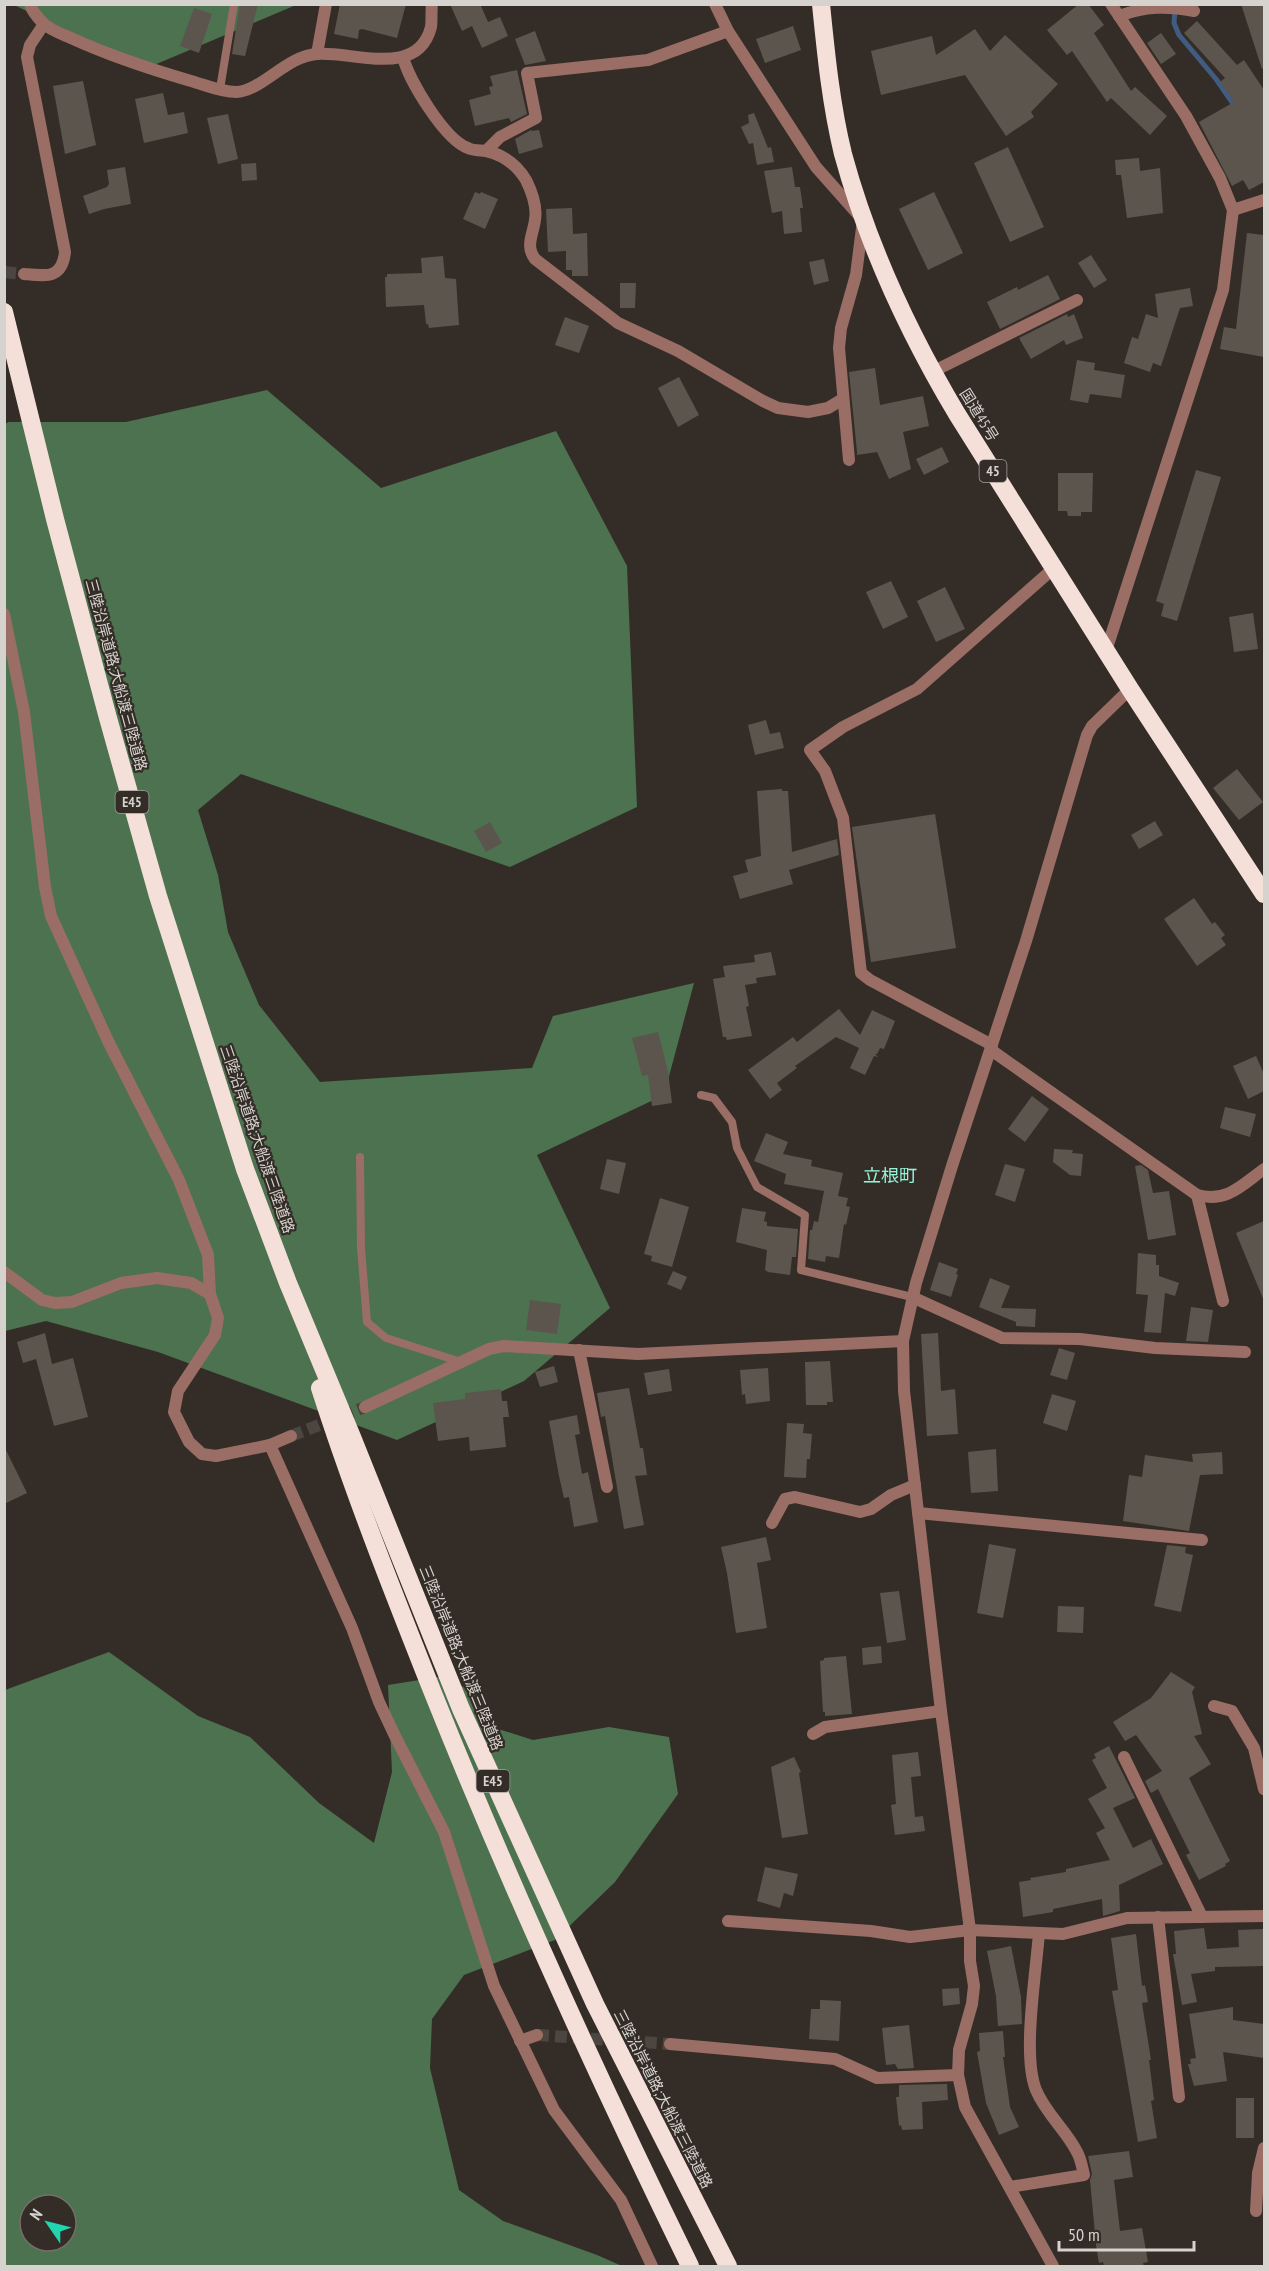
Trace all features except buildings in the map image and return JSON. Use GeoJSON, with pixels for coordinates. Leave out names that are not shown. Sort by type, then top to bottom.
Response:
{"type":"FeatureCollection","features":[{"type":"Feature","properties":{"kind":"highway","name":"国道45号"},"geometry":{"type":"LineString","coordinates":[[821,4],[828,72],[843,152],[863,220],[881,267],[932,372],[1130,689],[1264,894]]}},
{"type":"Feature","properties":{"kind":"highway","name":"三陸沿岸道路;大船渡三陸道路"},"geometry":{"type":"LineString","coordinates":[[4,312],[58,530],[159,896],[245,1169],[288,1283],[460,1709],[595,2004],[728,2266]]}},
{"type":"Feature","properties":{"kind":"highway","name":"三陸沿岸道路;大船渡三陸道路"},"geometry":{"type":"LineString","coordinates":[[288,1283],[342,1455],[408,1631],[472,1789],[570,2015],[690,2266]]}},
{"type":"Feature","properties":{"kind":"street"},"geometry":{"type":"LineString","coordinates":[[30,4],[44,24],[91,47],[131,63],[236,92],[249,88],[297,58],[318,54],[389,59],[403,57],[415,51],[424,40],[430,28],[432,4]]}},
{"type":"Feature","properties":{"kind":"street"},"geometry":{"type":"LineString","coordinates":[[318,54],[326,4]]}},
{"type":"Feature","properties":{"kind":"street"},"geometry":{"type":"LineString","coordinates":[[715,4],[728,31],[816,167],[863,220],[856,275],[841,328],[835,404],[849,460]]}},
{"type":"Feature","properties":{"kind":"street"},"geometry":{"type":"LineString","coordinates":[[1106,651],[1223,290],[1233,210],[1220,178],[1186,116],[1111,4]]}},
{"type":"Feature","properties":{"kind":"street"},"geometry":{"type":"LineString","coordinates":[[1119,16],[1136,9],[1182,9]]}},
{"type":"Feature","properties":{"kind":"street"},"geometry":{"type":"LineString","coordinates":[[24,274],[47,276],[58,272],[64,262],[66,252],[27,57],[30,45],[44,24]]}},
{"type":"Feature","properties":{"kind":"street"},"geometry":{"type":"LineString","coordinates":[[486,151],[500,137],[536,118],[526,73],[648,60],[728,31]]}},
{"type":"Feature","properties":{"kind":"street"},"geometry":{"type":"LineString","coordinates":[[403,57],[407,72],[445,131],[456,142],[469,149],[486,151],[514,164],[526,181],[534,203],[535,219],[529,245],[530,253],[535,259],[618,323],[678,351],[770,404],[808,412],[835,404]]}},
{"type":"Feature","properties":{"kind":"street"},"geometry":{"type":"LineString","coordinates":[[1233,210],[1264,200]]}},
{"type":"Feature","properties":{"kind":"street"},"geometry":{"type":"LineString","coordinates":[[932,372],[1077,300]]}},
{"type":"Feature","properties":{"kind":"street"},"geometry":{"type":"LineString","coordinates":[[1054,568],[914,690],[843,727],[810,750],[825,771],[843,818],[861,973],[992,1047],[1206,1196],[1229,1195],[1264,1169]]}},
{"type":"Feature","properties":{"kind":"street"},"geometry":{"type":"LineString","coordinates":[[4,614],[24,712],[45,887],[51,916],[108,1041],[179,1180],[211,1268],[210,1294],[218,1318],[215,1335],[178,1391],[174,1412],[189,1442],[202,1454],[216,1456],[270,1445],[291,1436]]}},
{"type":"Feature","properties":{"kind":"street"},"geometry":{"type":"LineString","coordinates":[[1053,2266],[965,2107],[958,2075],[959,2050],[972,2004],[974,1986],[970,1961],[970,1930],[941,1712],[904,1391],[903,1341],[912,1297],[951,1166],[992,1047],[1092,726],[1130,689]]}},
{"type":"Feature","properties":{"kind":"street"},"geometry":{"type":"LineString","coordinates":[[1206,1196],[1223,1301]]}},
{"type":"Feature","properties":{"kind":"street"},"geometry":{"type":"LineString","coordinates":[[4,1272],[42,1299],[55,1303],[72,1302],[121,1283],[157,1278],[190,1283],[210,1294]]}},
{"type":"Feature","properties":{"kind":"street"},"geometry":{"type":"LineString","coordinates":[[912,1297],[1002,1338],[1080,1339],[1155,1348],[1245,1353]]}},
{"type":"Feature","properties":{"kind":"street"},"geometry":{"type":"LineString","coordinates":[[365,1407],[489,1349],[504,1346],[638,1354],[903,1341]]}},
{"type":"Feature","properties":{"kind":"street"},"geometry":{"type":"LineString","coordinates":[[579,1350],[607,1488]]}},
{"type":"Feature","properties":{"kind":"street"},"geometry":{"type":"LineString","coordinates":[[270,1445],[352,1628],[379,1702],[444,1832],[494,1986],[554,2110],[621,2200],[651,2266]]}},
{"type":"Feature","properties":{"kind":"street"},"geometry":{"type":"LineString","coordinates":[[772,1523],[785,1499],[795,1497],[860,1512],[871,1509],[891,1495],[915,1485]]}},
{"type":"Feature","properties":{"kind":"street"},"geometry":{"type":"LineString","coordinates":[[918,1513],[1202,1540]]}},
{"type":"Feature","properties":{"kind":"street"},"geometry":{"type":"LineString","coordinates":[[1214,1706],[1232,1711],[1254,1748],[1264,1789]]}},
{"type":"Feature","properties":{"kind":"street"},"geometry":{"type":"LineString","coordinates":[[813,1734],[825,1727],[941,1712]]}},
{"type":"Feature","properties":{"kind":"street"},"geometry":{"type":"LineString","coordinates":[[1124,1757],[1202,1917]]}},
{"type":"Feature","properties":{"kind":"street"},"geometry":{"type":"LineString","coordinates":[[728,1921],[871,1931],[910,1937],[970,1930],[1063,1934],[1127,1918],[1264,1916]]}},
{"type":"Feature","properties":{"kind":"street"},"geometry":{"type":"LineString","coordinates":[[1158,1917],[1179,2097]]}},
{"type":"Feature","properties":{"kind":"street"},"geometry":{"type":"LineString","coordinates":[[1010,2187],[1084,2175],[1078,2154],[1044,2106],[1035,2088],[1031,2070],[1029,2049],[1039,1933]]}},
{"type":"Feature","properties":{"kind":"street"},"geometry":{"type":"LineString","coordinates":[[520,2041],[537,2035]]}},
{"type":"Feature","properties":{"kind":"street"},"geometry":{"type":"LineString","coordinates":[[670,2044],[835,2059],[877,2079],[958,2075]]}},
{"type":"Feature","properties":{"kind":"street"},"geometry":{"type":"LineString","coordinates":[[1256,2211],[1258,2173],[1264,2148]]}},
{"type":"Feature","properties":{"kind":"lane"},"geometry":{"type":"LineString","coordinates":[[220,89],[234,4]]}},
{"type":"Feature","properties":{"kind":"lane"},"geometry":{"type":"LineString","coordinates":[[701,1095],[714,1098],[732,1122],[737,1148],[757,1187],[805,1215],[801,1270],[912,1297]]}},
{"type":"Feature","properties":{"kind":"lane"},"geometry":{"type":"LineString","coordinates":[[360,1157],[360,1248],[367,1322],[386,1338],[462,1362]]}},
{"type":"Feature","properties":{"kind":"green space"},"geometry":{"type":"Polygon","coordinates":[[[14,5],[296,5],[147,68],[14,5]]]}},
{"type":"Feature","properties":{"kind":"green space"},"geometry":{"type":"Polygon","coordinates":[[[267,390],[381,488],[556,431],[627,566],[637,807],[510,867],[241,774],[198,810],[218,875],[228,932],[259,1005],[320,1082],[532,1068],[553,1016],[694,983],[664,1095],[537,1155],[610,1308],[524,1381],[397,1440],[158,1352],[46,1321],[5,1331],[4,424],[9,422],[126,422],[267,390]]]}},
{"type":"Feature","properties":{"kind":"green space"},"geometry":{"type":"Polygon","coordinates":[[[109,1652],[198,1716],[250,1737],[319,1803],[374,1843],[392,1772],[388,1685],[445,1676],[477,1695],[492,1727],[533,1740],[609,1727],[669,1737],[678,1794],[615,1882],[555,1940],[464,1975],[432,2019],[430,2068],[459,2190],[503,2221],[622,2266],[5,2266],[5,1690],[109,1652]]]}},
{"type":"Feature","properties":{"kind":"waterway"},"geometry":{"type":"LineString","coordinates":[[1175,9],[1174,23],[1179,35],[1216,79],[1236,108]]}},
{"type":"Feature","properties":{"kind":"tunnel"},"geometry":{"type":"LineString","coordinates":[[4,272],[24,274]]}},
{"type":"Feature","properties":{"kind":"tunnel"},"geometry":{"type":"LineString","coordinates":[[291,1436],[365,1407]]}},
{"type":"Feature","properties":{"kind":"tunnel"},"geometry":{"type":"LineString","coordinates":[[537,2035],[670,2044]]}},
{"type":"Feature","properties":{"kind":"district","name":"立根町"},"geometry":{"type":"Point","coordinates":[890,1176]}}]}
